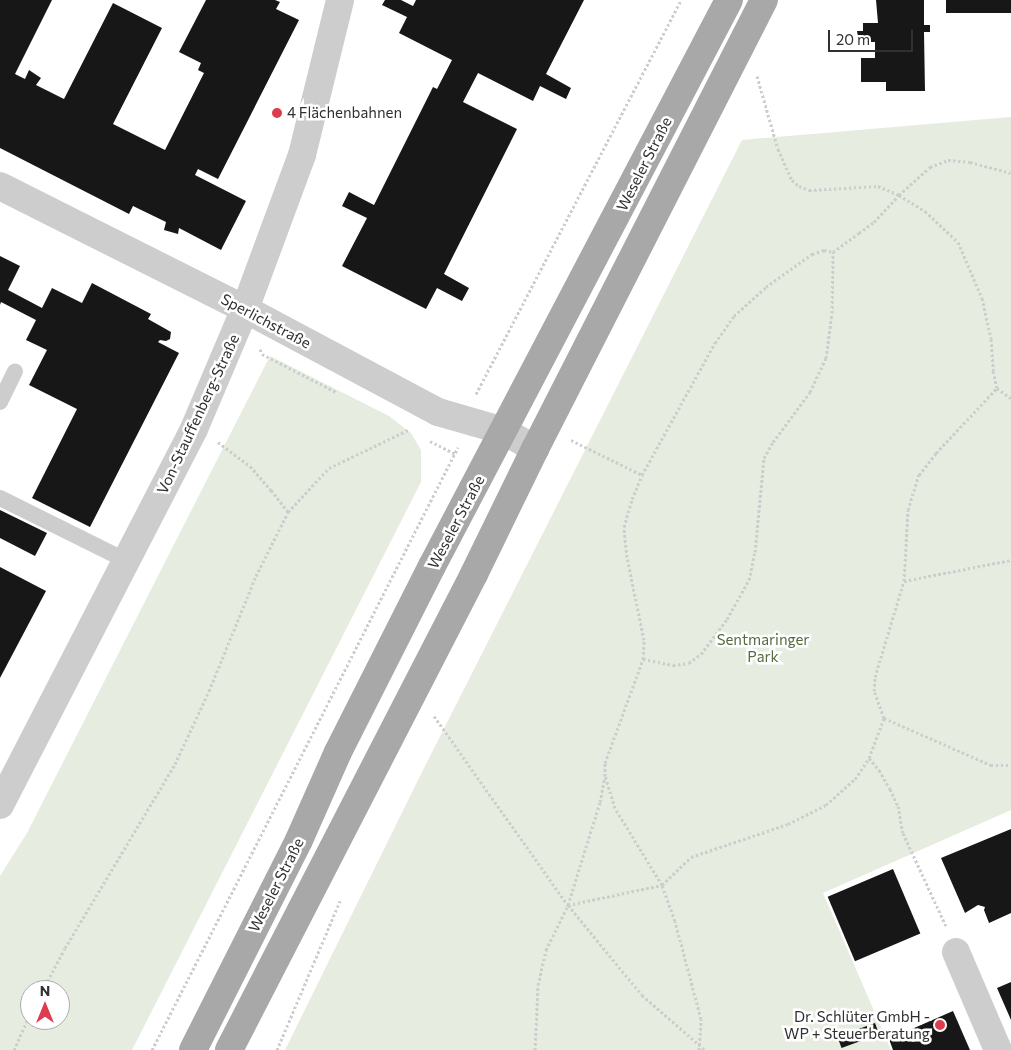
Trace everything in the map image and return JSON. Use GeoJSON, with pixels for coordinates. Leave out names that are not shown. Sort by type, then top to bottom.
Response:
{"type":"FeatureCollection","features":[{"type":"Feature","properties":{"kind":"main road","name":"Weseler Straße"},"geometry":{"type":"LineString","coordinates":[[193,1050],[299,840],[338,752],[729,0]]}},
{"type":"Feature","properties":{"kind":"main road"},"geometry":{"type":"LineString","coordinates":[[229,1050],[474,574],[535,448],[764,0]]}},
{"type":"Feature","properties":{"kind":"street","name":"Von-Stauffenberg-Straße"},"geometry":{"type":"LineString","coordinates":[[0,805],[194,429],[245,309],[302,155],[340,0]]}},
{"type":"Feature","properties":{"kind":"street","name":"Sperlichstraße"},"geometry":{"type":"LineString","coordinates":[[0,186],[245,309],[438,412],[504,431],[535,448]]}},
{"type":"Feature","properties":{"kind":"street"},"geometry":{"type":"LineString","coordinates":[[956,952],[998,1050]]}},
{"type":"Feature","properties":{"kind":"lane"},"geometry":{"type":"LineString","coordinates":[[0,402],[16,371]]}},
{"type":"Feature","properties":{"kind":"lane"},"geometry":{"type":"LineString","coordinates":[[0,498],[126,561]]}},
{"type":"Feature","properties":{"kind":"path"},"geometry":{"type":"LineString","coordinates":[[152,1050],[411,537],[456,454],[472,401],[681,0]]}},
{"type":"Feature","properties":{"kind":"path"},"geometry":{"type":"LineString","coordinates":[[756,73],[778,149],[792,180],[799,186],[809,190],[878,186],[899,195],[925,211],[958,242],[982,298],[991,339],[993,371],[997,388],[1011,398]]}},
{"type":"Feature","properties":{"kind":"path"},"geometry":{"type":"LineString","coordinates":[[535,1050],[538,985],[546,950],[568,905],[600,802],[606,763],[643,659],[644,640],[627,557],[624,527],[632,499],[642,476],[715,343],[734,316],[766,287],[812,254],[824,250],[832,252],[874,222],[899,195],[930,167],[948,160],[970,162],[1011,173]]}},
{"type":"Feature","properties":{"kind":"path"},"geometry":{"type":"LineString","coordinates":[[643,659],[672,665],[689,663],[701,654],[727,619],[749,580],[756,544],[764,458],[773,442],[810,392],[826,358],[832,313],[832,252]]}},
{"type":"Feature","properties":{"kind":"path"},"geometry":{"type":"LineString","coordinates":[[568,905],[662,885],[691,857],[788,824],[826,805],[855,779],[869,758],[884,718],[874,691],[874,677],[904,581],[908,510],[919,476],[936,453],[997,388]]}},
{"type":"Feature","properties":{"kind":"path"},"geometry":{"type":"LineString","coordinates":[[194,429],[225,446],[250,466],[288,512]]}},
{"type":"Feature","properties":{"kind":"path"},"geometry":{"type":"LineString","coordinates":[[48,980],[65,948],[175,764],[209,691],[256,576],[288,512],[329,468],[408,430]]}},
{"type":"Feature","properties":{"kind":"path"},"geometry":{"type":"LineString","coordinates":[[573,442],[642,476]]}},
{"type":"Feature","properties":{"kind":"path"},"geometry":{"type":"LineString","coordinates":[[904,581],[1011,560]]}},
{"type":"Feature","properties":{"kind":"path"},"geometry":{"type":"LineString","coordinates":[[434,716],[568,905],[642,995],[700,1048],[705,1050]]}},
{"type":"Feature","properties":{"kind":"path"},"geometry":{"type":"LineString","coordinates":[[884,718],[991,765],[1011,765]]}},
{"type":"Feature","properties":{"kind":"path"},"geometry":{"type":"LineString","coordinates":[[869,758],[880,770],[898,806],[903,834],[956,952]]}},
{"type":"Feature","properties":{"kind":"path"},"geometry":{"type":"LineString","coordinates":[[605,776],[615,808],[662,885],[675,921],[700,1019],[700,1048]]}},
{"type":"Feature","properties":{"kind":"path"},"geometry":{"type":"LineString","coordinates":[[14,1050],[23,1030]]}},
{"type":"Feature","properties":{"kind":"green space","name":"Sentmaringer Park"},"geometry":{"type":"Polygon","coordinates":[[[1011,117],[1011,810],[823,893],[891,1050],[285,1050],[423,770],[742,140],[1011,117]]]}},
{"type":"Feature","properties":{"kind":"green space"},"geometry":{"type":"Polygon","coordinates":[[[270,356],[389,416],[411,433],[421,450],[421,482],[132,1050],[0,1050],[0,876],[27,833],[270,356]]]}},
{"type":"Feature","properties":{"kind":"building"},"geometry":{"type":"Polygon","coordinates":[[[0,0],[52,0],[15,74],[25,79],[29,70],[41,78],[36,85],[64,99],[113,3],[162,28],[113,124],[165,150],[204,73],[198,70],[201,63],[179,52],[206,0],[275,0],[280,2],[276,9],[299,20],[218,179],[198,169],[195,175],[246,201],[221,250],[179,228],[178,234],[164,230],[166,222],[133,206],[129,214],[0,148],[0,0]]]}},
{"type":"Feature","properties":{"kind":"building"},"geometry":{"type":"Polygon","coordinates":[[[385,0],[401,0],[413,6],[416,0],[584,0],[546,74],[571,88],[566,99],[540,86],[533,101],[478,73],[463,102],[517,129],[444,274],[469,288],[462,301],[437,288],[426,309],[342,266],[367,218],[342,206],[349,192],[374,205],[433,87],[437,89],[452,60],[399,33],[407,17],[382,5],[385,0]]]}},
{"type":"Feature","properties":{"kind":"building"},"geometry":{"type":"Polygon","coordinates":[[[876,0],[924,0],[924,25],[930,25],[930,32],[924,32],[925,91],[886,91],[886,82],[861,82],[861,58],[875,58],[875,42],[859,42],[857,31],[863,31],[863,23],[878,23],[876,0]]]}},
{"type":"Feature","properties":{"kind":"building"},"geometry":{"type":"Polygon","coordinates":[[[946,0],[1011,0],[1011,13],[946,13],[946,0]]]}},
{"type":"Feature","properties":{"kind":"building"},"geometry":{"type":"Polygon","coordinates":[[[0,256],[20,266],[8,290],[42,308],[52,288],[82,303],[92,283],[151,314],[148,319],[171,332],[170,339],[158,342],[179,353],[90,527],[32,498],[77,409],[29,385],[47,350],[26,340],[36,320],[1,302],[0,305],[0,256]]]}},
{"type":"Feature","properties":{"kind":"building"},"geometry":{"type":"Polygon","coordinates":[[[0,510],[47,533],[35,556],[0,538],[0,510]]]}},
{"type":"Feature","properties":{"kind":"building"},"geometry":{"type":"Polygon","coordinates":[[[0,567],[46,591],[0,678],[0,567]]]}},
{"type":"Feature","properties":{"kind":"building"},"geometry":{"type":"Polygon","coordinates":[[[1011,829],[1011,913],[989,923],[984,910],[985,907],[978,905],[965,913],[941,858],[1011,829]]]}},
{"type":"Feature","properties":{"kind":"building"},"geometry":{"type":"Polygon","coordinates":[[[893,869],[920,933],[855,961],[828,897],[893,869]]]}},
{"type":"Feature","properties":{"kind":"building"},"geometry":{"type":"Polygon","coordinates":[[[1011,982],[1011,1020],[997,988],[1011,982]]]}},
{"type":"Feature","properties":{"kind":"building","name":"Dr. Schlüter GmbH - WP + Steuerberatung"},"geometry":{"type":"Polygon","coordinates":[[[953,1011],[970,1050],[893,1050],[889,1039],[953,1011]]]}},
{"type":"Feature","properties":{"kind":"building"},"geometry":{"type":"Polygon","coordinates":[[[875,1023],[879,1034],[842,1048],[837,1037],[875,1023]]]}},
{"type":"Feature","properties":{"kind":"place","name":"4 Flächenbahnen"},"geometry":{"type":"Point","coordinates":[277,113]}},
{"type":"Feature","properties":{"kind":"place","name":"Dr. Schlüter GmbH - WP + Steuerberatung"},"geometry":{"type":"Point","coordinates":[940,1025]}}]}
